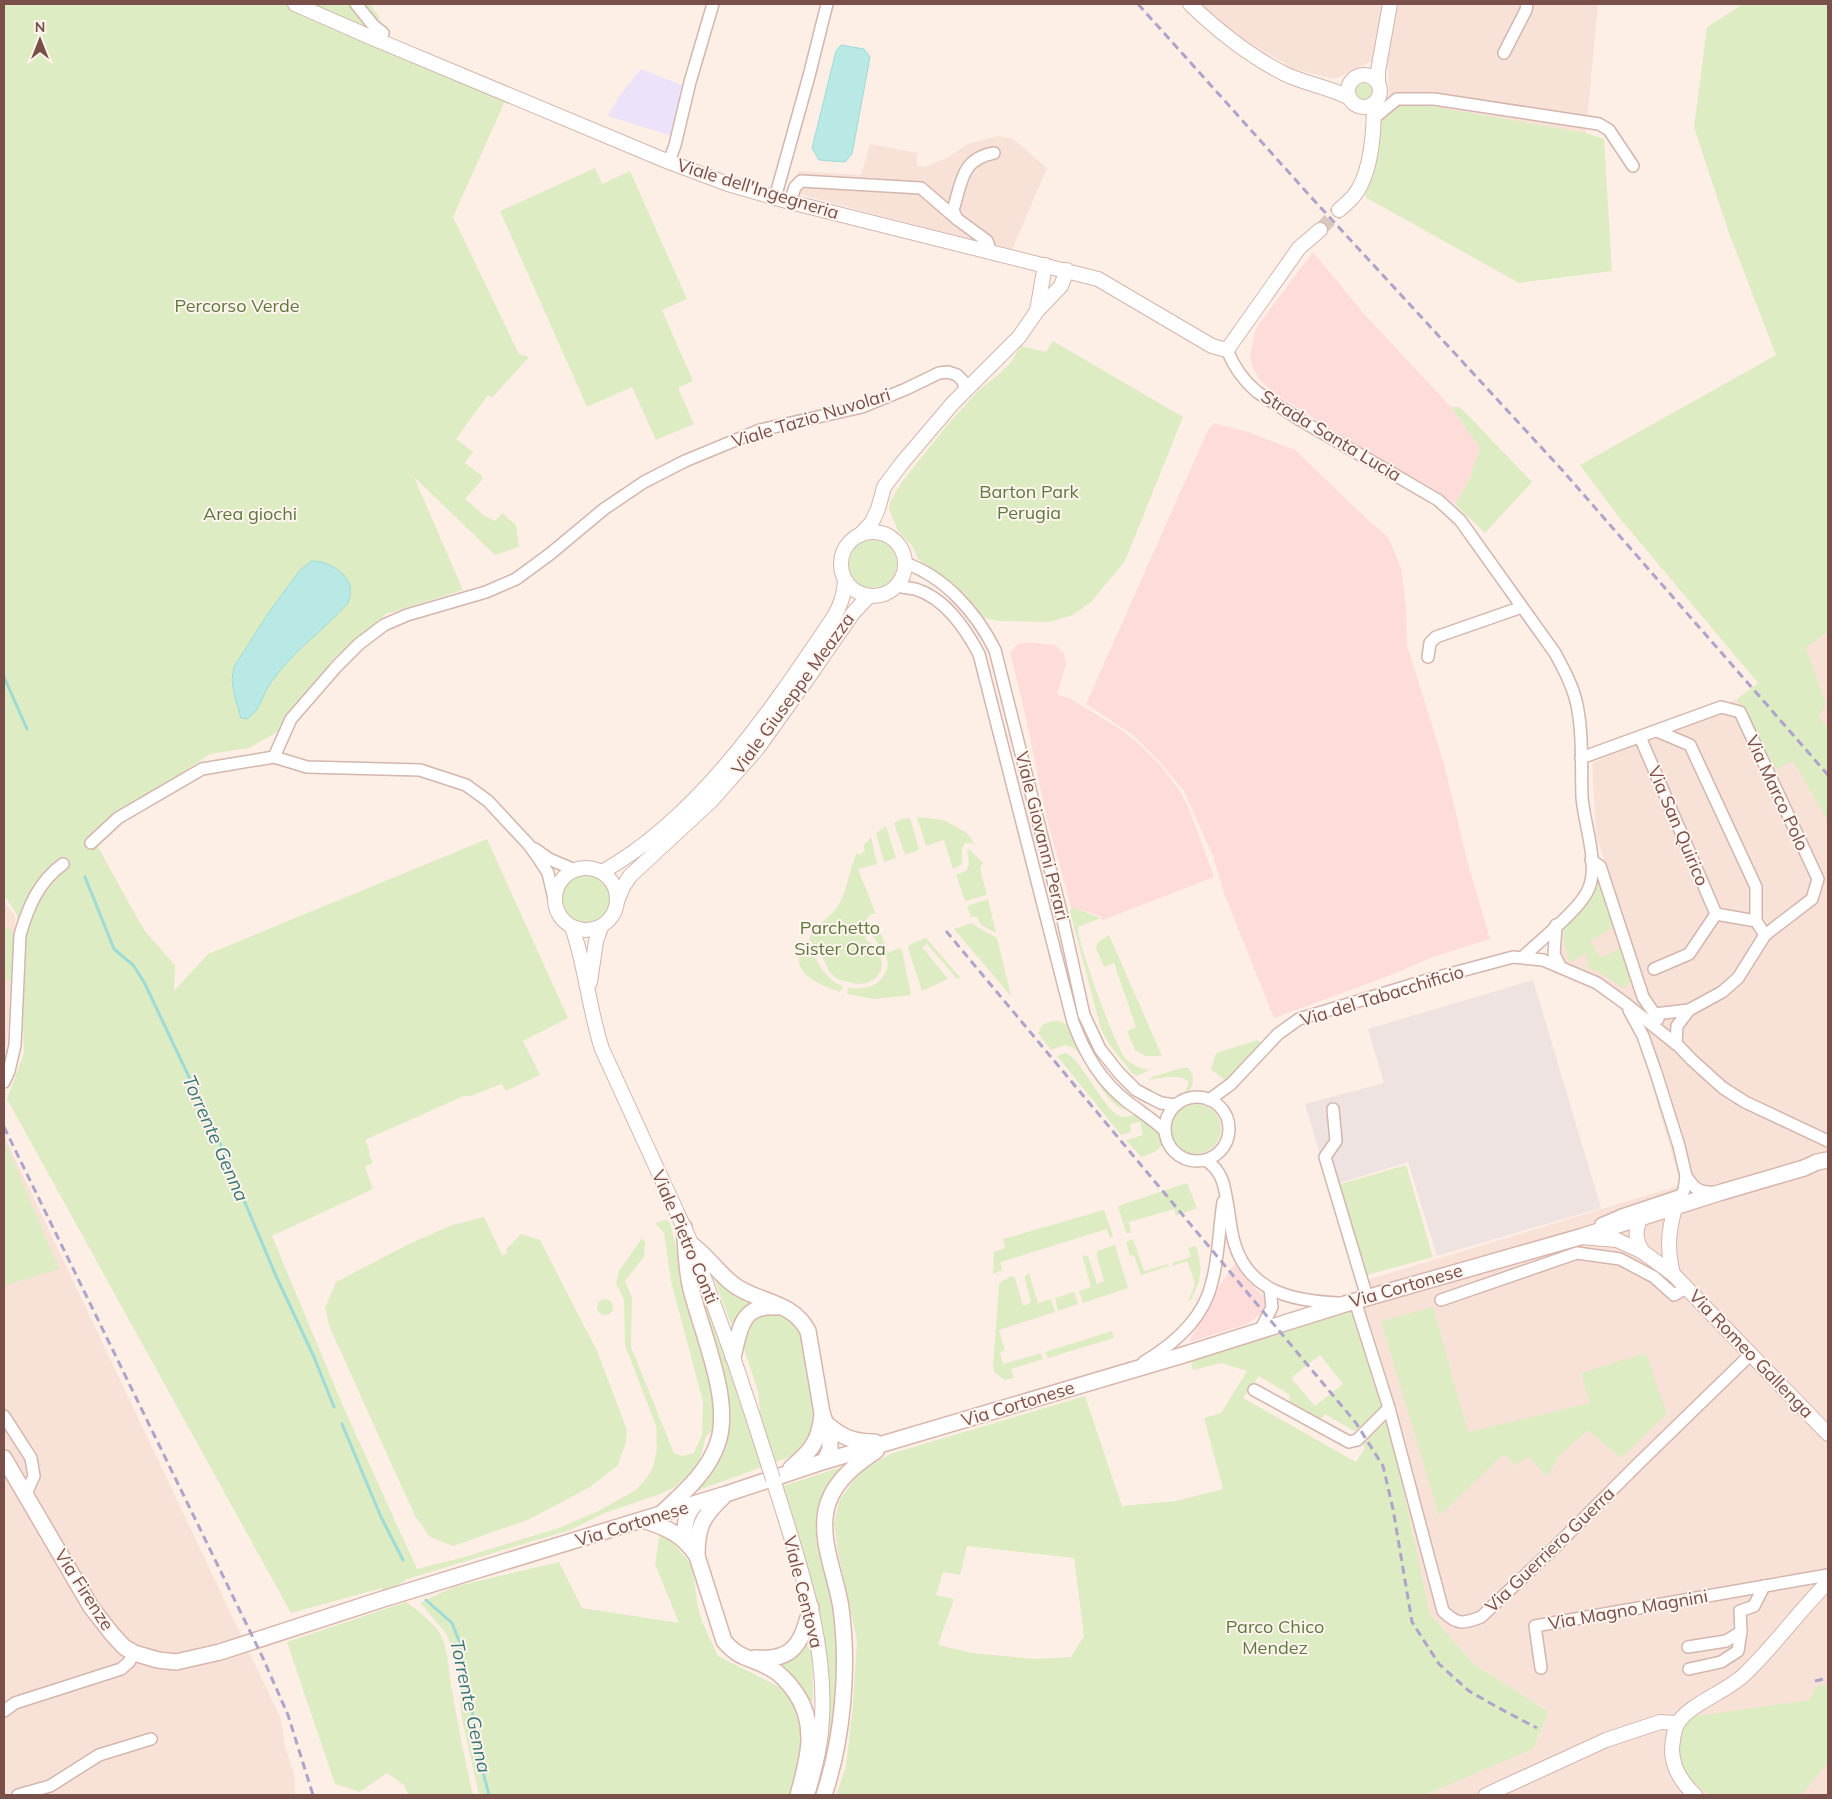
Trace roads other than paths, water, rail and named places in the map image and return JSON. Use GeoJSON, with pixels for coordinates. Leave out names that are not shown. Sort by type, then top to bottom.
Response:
{"type":"FeatureCollection","features":[{"type":"Feature","properties":{"kind":"main road","name":"Via Cortonese"},"geometry":{"type":"LineString","coordinates":[[235,1647],[383,1599],[695,1504],[825,1461],[1128,1372],[1356,1300],[1640,1219],[1682,1202],[1828,1160]]}},
{"type":"Feature","properties":{"kind":"main road","name":"Via Cortonese"},"geometry":{"type":"LineString","coordinates":[[1804,1168],[1828,1168]]}},
{"type":"Feature","properties":{"kind":"main road"},"geometry":{"type":"LineString","coordinates":[[661,1514],[699,1476],[708,1464],[721,1432],[723,1413],[714,1371],[690,1284],[684,1227]]}},
{"type":"Feature","properties":{"kind":"main road"},"geometry":{"type":"LineString","coordinates":[[692,1245],[704,1253],[728,1280],[738,1288],[786,1308],[803,1321],[808,1331],[831,1442],[825,1461]]}},
{"type":"Feature","properties":{"kind":"main road"},"geometry":{"type":"LineString","coordinates":[[734,1357],[739,1330],[748,1314],[756,1309],[767,1306],[786,1308]]}},
{"type":"Feature","properties":{"kind":"main road"},"geometry":{"type":"LineString","coordinates":[[825,1419],[839,1434],[852,1440],[889,1442]]}},
{"type":"Feature","properties":{"kind":"main road"},"geometry":{"type":"LineString","coordinates":[[779,1476],[811,1449],[825,1419]]}},
{"type":"Feature","properties":{"kind":"main road"},"geometry":{"type":"LineString","coordinates":[[824,1795],[833,1768],[841,1713],[845,1656],[840,1607],[826,1538],[825,1521],[828,1503],[838,1484],[856,1464],[889,1442]]}},
{"type":"Feature","properties":{"kind":"main road","name":"Via Firenze"},"geometry":{"type":"LineString","coordinates":[[4,1458],[91,1607],[124,1647],[134,1653],[158,1660],[176,1662],[235,1647]]}},
{"type":"Feature","properties":{"kind":"main road"},"geometry":{"type":"LineString","coordinates":[[697,1556],[698,1531],[701,1524],[711,1509],[726,1494]]}},
{"type":"Feature","properties":{"kind":"main road"},"geometry":{"type":"LineString","coordinates":[[687,1542],[684,1532],[685,1523],[695,1504]]}},
{"type":"Feature","properties":{"kind":"main road"},"geometry":{"type":"LineString","coordinates":[[643,1520],[676,1534],[687,1542],[697,1556],[724,1641],[741,1656],[770,1668],[780,1675],[803,1703],[809,1725],[809,1740],[808,1753],[798,1795]]}},
{"type":"Feature","properties":{"kind":"main road"},"geometry":{"type":"LineString","coordinates":[[741,1656],[771,1658],[784,1655],[796,1647],[803,1635],[811,1607]]}},
{"type":"Feature","properties":{"kind":"street","name":"Viale dell'Ingegneria"},"geometry":{"type":"LineString","coordinates":[[295,4],[669,162],[728,184],[790,202],[1098,279],[1212,346],[1227,350]]}},
{"type":"Feature","properties":{"kind":"street"},"geometry":{"type":"LineString","coordinates":[[356,4],[373,25],[383,33],[379,41]]}},
{"type":"Feature","properties":{"kind":"street"},"geometry":{"type":"LineString","coordinates":[[669,162],[713,4]]}},
{"type":"Feature","properties":{"kind":"street"},"geometry":{"type":"LineString","coordinates":[[776,198],[827,4]]}},
{"type":"Feature","properties":{"kind":"street"},"geometry":{"type":"LineString","coordinates":[[1190,4],[1212,26],[1240,47],[1286,74],[1350,98]]}},
{"type":"Feature","properties":{"kind":"street"},"geometry":{"type":"LineString","coordinates":[[1349,84],[1350,98],[1352,102],[1360,106],[1365,107],[1374,103],[1379,96],[1378,71],[1390,4]]}},
{"type":"Feature","properties":{"kind":"street"},"geometry":{"type":"LineString","coordinates":[[1504,53],[1526,10],[1527,4]]}},
{"type":"Feature","properties":{"kind":"street"},"geometry":{"type":"LineString","coordinates":[[1326,88],[1340,88],[1349,84],[1355,77],[1363,75],[1371,69],[1383,51]]}},
{"type":"Feature","properties":{"kind":"street"},"geometry":{"type":"LineString","coordinates":[[1363,75],[1372,77],[1378,83]]}},
{"type":"Feature","properties":{"kind":"street"},"geometry":{"type":"LineString","coordinates":[[1374,118],[1397,99],[1434,99],[1599,124],[1609,130],[1633,166]]}},
{"type":"Feature","properties":{"kind":"street"},"geometry":{"type":"LineString","coordinates":[[1339,210],[1354,196],[1365,178],[1372,140],[1374,103]]}},
{"type":"Feature","properties":{"kind":"street"},"geometry":{"type":"LineString","coordinates":[[957,219],[953,210],[968,166],[980,156],[994,153]]}},
{"type":"Feature","properties":{"kind":"street"},"geometry":{"type":"LineString","coordinates":[[790,202],[794,187],[801,181],[921,188],[957,219],[987,241],[991,252]]}},
{"type":"Feature","properties":{"kind":"street"},"geometry":{"type":"LineString","coordinates":[[1227,350],[1300,248],[1320,230]]}},
{"type":"Feature","properties":{"kind":"street"},"geometry":{"type":"LineString","coordinates":[[1037,311],[1045,265]]}},
{"type":"Feature","properties":{"kind":"street"},"geometry":{"type":"LineString","coordinates":[[878,510],[882,525],[888,536],[900,547],[905,563],[904,572],[896,586],[879,596],[869,596],[851,588],[845,580],[841,570],[844,549],[872,522],[878,510],[884,487],[902,463],[965,391],[1019,337],[1037,311],[1060,286],[1067,270]]}},
{"type":"Feature","properties":{"kind":"street","name":"Strada Santa Lucia"},"geometry":{"type":"LineString","coordinates":[[1227,350],[1232,361],[1251,388],[1302,421],[1438,500],[1460,520],[1555,653],[1572,686],[1580,725],[1583,806],[1592,860]]}},
{"type":"Feature","properties":{"kind":"street","name":"Viale Tazio Nuvolari"},"geometry":{"type":"LineString","coordinates":[[274,757],[291,719],[336,666],[359,644],[384,625],[407,614],[486,592],[516,578],[550,554],[604,509],[644,482],[685,461],[760,430],[862,407],[939,373],[957,374],[964,382],[965,391]]}},
{"type":"Feature","properties":{"kind":"street"},"geometry":{"type":"LineString","coordinates":[[860,535],[869,532],[888,536]]}},
{"type":"Feature","properties":{"kind":"street","name":"Viale Giovanni Perari"},"geometry":{"type":"LineString","coordinates":[[905,563],[916,567],[939,582],[962,602],[980,623],[994,650],[1063,920],[1084,1015],[1100,1049],[1119,1073],[1136,1090],[1161,1104],[1176,1105]]}},
{"type":"Feature","properties":{"kind":"street","name":"Viale Giuseppe Meazza"},"geometry":{"type":"LineString","coordinates":[[602,872],[624,860],[652,839],[730,761],[765,718],[833,618],[841,604],[845,580]]}},
{"type":"Feature","properties":{"kind":"street","name":"Viale Giovanni Perari"},"geometry":{"type":"LineString","coordinates":[[896,586],[915,589],[927,595],[952,614],[971,638],[979,654],[1073,1022],[1080,1042],[1096,1071],[1112,1088],[1165,1131]]}},
{"type":"Feature","properties":{"kind":"street","name":"Viale Giuseppe Meazza"},"geometry":{"type":"LineString","coordinates":[[617,901],[630,876],[711,801],[757,749],[853,612],[869,596]]}},
{"type":"Feature","properties":{"kind":"street"},"geometry":{"type":"LineString","coordinates":[[1428,657],[1430,643],[1436,637],[1522,607]]}},
{"type":"Feature","properties":{"kind":"street","name":"Via Marco Polo"},"geometry":{"type":"LineString","coordinates":[[1658,730],[1720,707],[1740,712],[1818,879],[1812,899],[1765,935]]}},
{"type":"Feature","properties":{"kind":"street"},"geometry":{"type":"LineString","coordinates":[[1581,758],[1658,730],[1690,745],[1756,887],[1756,921],[1765,935],[1738,978],[1722,992],[1689,1010],[1655,1014]]}},
{"type":"Feature","properties":{"kind":"street","name":"Via San Quirico"},"geometry":{"type":"LineString","coordinates":[[1640,737],[1716,914]]}},
{"type":"Feature","properties":{"kind":"street","name":"Viale Pietro Conti"},"geometry":{"type":"LineString","coordinates":[[91,843],[118,818],[202,769],[274,757],[307,767],[420,770],[466,785],[488,801],[529,845],[548,873],[559,916],[572,928],[602,1049],[692,1245],[734,1357],[753,1417],[779,1476]]}},
{"type":"Feature","properties":{"kind":"street","name":"Viale Pietro Conti"},"geometry":{"type":"LineString","coordinates":[[529,845],[549,859],[575,870],[593,869],[602,872]]}},
{"type":"Feature","properties":{"kind":"street"},"geometry":{"type":"LineString","coordinates":[[1523,957],[1575,907],[1589,887],[1592,860]]}},
{"type":"Feature","properties":{"kind":"street"},"geometry":{"type":"LineString","coordinates":[[1592,860],[1600,866],[1643,997],[1676,1044]]}},
{"type":"Feature","properties":{"kind":"street"},"geometry":{"type":"LineString","coordinates":[[4,1082],[9,1071],[15,1046],[20,935],[25,919],[44,881],[63,864]]}},
{"type":"Feature","properties":{"kind":"street"},"geometry":{"type":"LineString","coordinates":[[554,898],[560,881],[567,874],[575,870]]}},
{"type":"Feature","properties":{"kind":"street"},"geometry":{"type":"LineString","coordinates":[[602,872],[614,885],[617,901]]}},
{"type":"Feature","properties":{"kind":"street","name":"Viale Pietro Conti"},"geometry":{"type":"LineString","coordinates":[[589,998],[592,965],[601,927],[612,916],[617,901]]}},
{"type":"Feature","properties":{"kind":"street"},"geometry":{"type":"LineString","coordinates":[[1654,969],[1689,954],[1716,914],[1756,921]]}},
{"type":"Feature","properties":{"kind":"street"},"geometry":{"type":"LineString","coordinates":[[1556,926],[1554,954],[1560,966]]}},
{"type":"Feature","properties":{"kind":"street"},"geometry":{"type":"LineString","coordinates":[[572,928],[591,930],[601,927]]}},
{"type":"Feature","properties":{"kind":"street","name":"Via del Tabacchificio"},"geometry":{"type":"LineString","coordinates":[[1209,1100],[1231,1084],[1278,1034],[1300,1019],[1513,957],[1543,960],[1597,983],[1626,1004],[1650,1054],[1679,1146],[1686,1176]]}},
{"type":"Feature","properties":{"kind":"street"},"geometry":{"type":"LineString","coordinates":[[1626,1004],[1676,1044],[1723,1088],[1745,1102],[1828,1141]]}},
{"type":"Feature","properties":{"kind":"street"},"geometry":{"type":"LineString","coordinates":[[1676,1044],[1677,1026],[1689,1010]]}},
{"type":"Feature","properties":{"kind":"street"},"geometry":{"type":"LineString","coordinates":[[1191,1098],[1209,1100],[1220,1107],[1227,1118],[1229,1131],[1226,1144],[1218,1154],[1206,1160],[1193,1161],[1181,1157],[1168,1144],[1165,1131],[1166,1121],[1170,1112],[1176,1105],[1191,1098]]}},
{"type":"Feature","properties":{"kind":"street","name":"Via Guerriero Guerra"},"geometry":{"type":"LineString","coordinates":[[1332,1109],[1336,1141],[1325,1157],[1356,1300],[1389,1408],[1443,1610],[1452,1620],[1467,1622],[1481,1617],[1553,1549],[1751,1354]]}},
{"type":"Feature","properties":{"kind":"street"},"geometry":{"type":"LineString","coordinates":[[1206,1160],[1216,1167],[1221,1176],[1236,1248],[1252,1275],[1270,1289],[1296,1299],[1356,1300]]}},
{"type":"Feature","properties":{"kind":"street"},"geometry":{"type":"LineString","coordinates":[[1686,1176],[1697,1190],[1722,1192]]}},
{"type":"Feature","properties":{"kind":"street"},"geometry":{"type":"LineString","coordinates":[[1673,1274],[1668,1253],[1668,1242],[1682,1202],[1686,1176]]}},
{"type":"Feature","properties":{"kind":"street"},"geometry":{"type":"LineString","coordinates":[[1128,1372],[1162,1351],[1186,1331],[1206,1300],[1212,1283],[1224,1188]]}},
{"type":"Feature","properties":{"kind":"street"},"geometry":{"type":"LineString","coordinates":[[1580,1237],[1593,1227],[1622,1215],[1682,1202]]}},
{"type":"Feature","properties":{"kind":"street"},"geometry":{"type":"LineString","coordinates":[[1640,1219],[1636,1235],[1637,1243],[1642,1252]]}},
{"type":"Feature","properties":{"kind":"street","name":"Via Romeo Gallenga"},"geometry":{"type":"LineString","coordinates":[[1580,1237],[1617,1240],[1642,1252],[1673,1274],[1828,1434]]}},
{"type":"Feature","properties":{"kind":"street"},"geometry":{"type":"LineString","coordinates":[[1441,1300],[1576,1252],[1620,1259],[1654,1277],[1674,1295],[1686,1288]]}},
{"type":"Feature","properties":{"kind":"street"},"geometry":{"type":"LineString","coordinates":[[1260,1331],[1266,1323],[1272,1307],[1270,1289]]}},
{"type":"Feature","properties":{"kind":"street"},"geometry":{"type":"LineString","coordinates":[[1254,1390],[1349,1442],[1356,1440],[1389,1408]]}},
{"type":"Feature","properties":{"kind":"street"},"geometry":{"type":"LineString","coordinates":[[4,1416],[30,1458],[34,1476],[25,1496]]}},
{"type":"Feature","properties":{"kind":"street","name":"Viale Centova"},"geometry":{"type":"LineString","coordinates":[[779,1476],[794,1546],[811,1607],[822,1680],[821,1732],[808,1795]]}},
{"type":"Feature","properties":{"kind":"street","name":"Via Magno Magnini"},"geometry":{"type":"LineString","coordinates":[[1541,1668],[1534,1626],[1828,1575]]}},
{"type":"Feature","properties":{"kind":"street"},"geometry":{"type":"LineString","coordinates":[[1695,1795],[1686,1787],[1675,1771],[1672,1754],[1673,1736],[1677,1723],[1685,1714],[1744,1675],[1828,1582]]}},
{"type":"Feature","properties":{"kind":"street"},"geometry":{"type":"LineString","coordinates":[[1689,1669],[1721,1662],[1738,1651],[1741,1632],[1740,1611],[1754,1606],[1764,1586]]}},
{"type":"Feature","properties":{"kind":"street"},"geometry":{"type":"LineString","coordinates":[[1688,1647],[1726,1641],[1741,1632]]}},
{"type":"Feature","properties":{"kind":"street"},"geometry":{"type":"LineString","coordinates":[[4,1711],[15,1703],[121,1669],[129,1662],[134,1653]]}},
{"type":"Feature","properties":{"kind":"street"},"geometry":{"type":"LineString","coordinates":[[1486,1795],[1606,1740],[1660,1722],[1677,1723]]}},
{"type":"Feature","properties":{"kind":"street"},"geometry":{"type":"LineString","coordinates":[[18,1795],[50,1786],[99,1755],[151,1739]]}},
{"type":"Feature","properties":{"kind":"water"},"geometry":{"type":"Polygon","coordinates":[[[841,45],[864,49],[870,57],[852,154],[845,162],[819,160],[812,148],[836,51],[841,45]]]}},
{"type":"Feature","properties":{"kind":"water"},"geometry":{"type":"Polygon","coordinates":[[[312,561],[328,564],[343,574],[350,588],[348,603],[280,670],[252,715],[247,719],[241,718],[232,680],[234,667],[267,615],[300,570],[312,561]]]}},
{"type":"Feature","properties":{"kind":"waterway","name":"Torrente Genna"},"geometry":{"type":"LineString","coordinates":[[4,677],[27,729]]}},
{"type":"Feature","properties":{"kind":"waterway","name":"Torrente Genna"},"geometry":{"type":"LineString","coordinates":[[85,877],[114,949],[133,965],[144,982],[217,1136],[334,1407]]}},
{"type":"Feature","properties":{"kind":"waterway","name":"Torrente Genna"},"geometry":{"type":"LineString","coordinates":[[342,1424],[381,1517],[403,1560]]}},
{"type":"Feature","properties":{"kind":"waterway","name":"Torrente Genna"},"geometry":{"type":"LineString","coordinates":[[426,1600],[452,1623],[460,1643],[483,1772],[489,1795]]}},
{"type":"Feature","properties":{"kind":"tunnel"},"geometry":{"type":"LineString","coordinates":[[1320,230],[1339,210]]}},
{"type":"Feature","properties":{"kind":"railway"},"geometry":{"type":"LineString","coordinates":[[1138,4],[1310,196],[1563,471],[1828,775]]}},
{"type":"Feature","properties":{"kind":"railway"},"geometry":{"type":"LineString","coordinates":[[946,931],[1356,1423],[1383,1466],[1393,1509],[1412,1622],[1439,1664],[1469,1691],[1537,1728]]}},
{"type":"Feature","properties":{"kind":"railway"},"geometry":{"type":"LineString","coordinates":[[4,1127],[262,1656],[288,1715],[313,1795]]}},
{"type":"Feature","properties":{"kind":"railway"},"geometry":{"type":"LineString","coordinates":[[1815,1681],[1828,1678]]}},
{"type":"Feature","properties":{"kind":"park label","name":"Percorso Verde"},"geometry":{"type":"Point","coordinates":[237,306]}},
{"type":"Feature","properties":{"kind":"park label","name":"Barton Park Perugia"},"geometry":{"type":"Point","coordinates":[1029,502]}},
{"type":"Feature","properties":{"kind":"park label","name":"Area giochi"},"geometry":{"type":"Point","coordinates":[250,514]}},
{"type":"Feature","properties":{"kind":"park label","name":"Parchetto Sister Orca"},"geometry":{"type":"Point","coordinates":[840,938]}},
{"type":"Feature","properties":{"kind":"park label","name":"Parco Chico Mendez"},"geometry":{"type":"Point","coordinates":[1275,1637]}}]}
